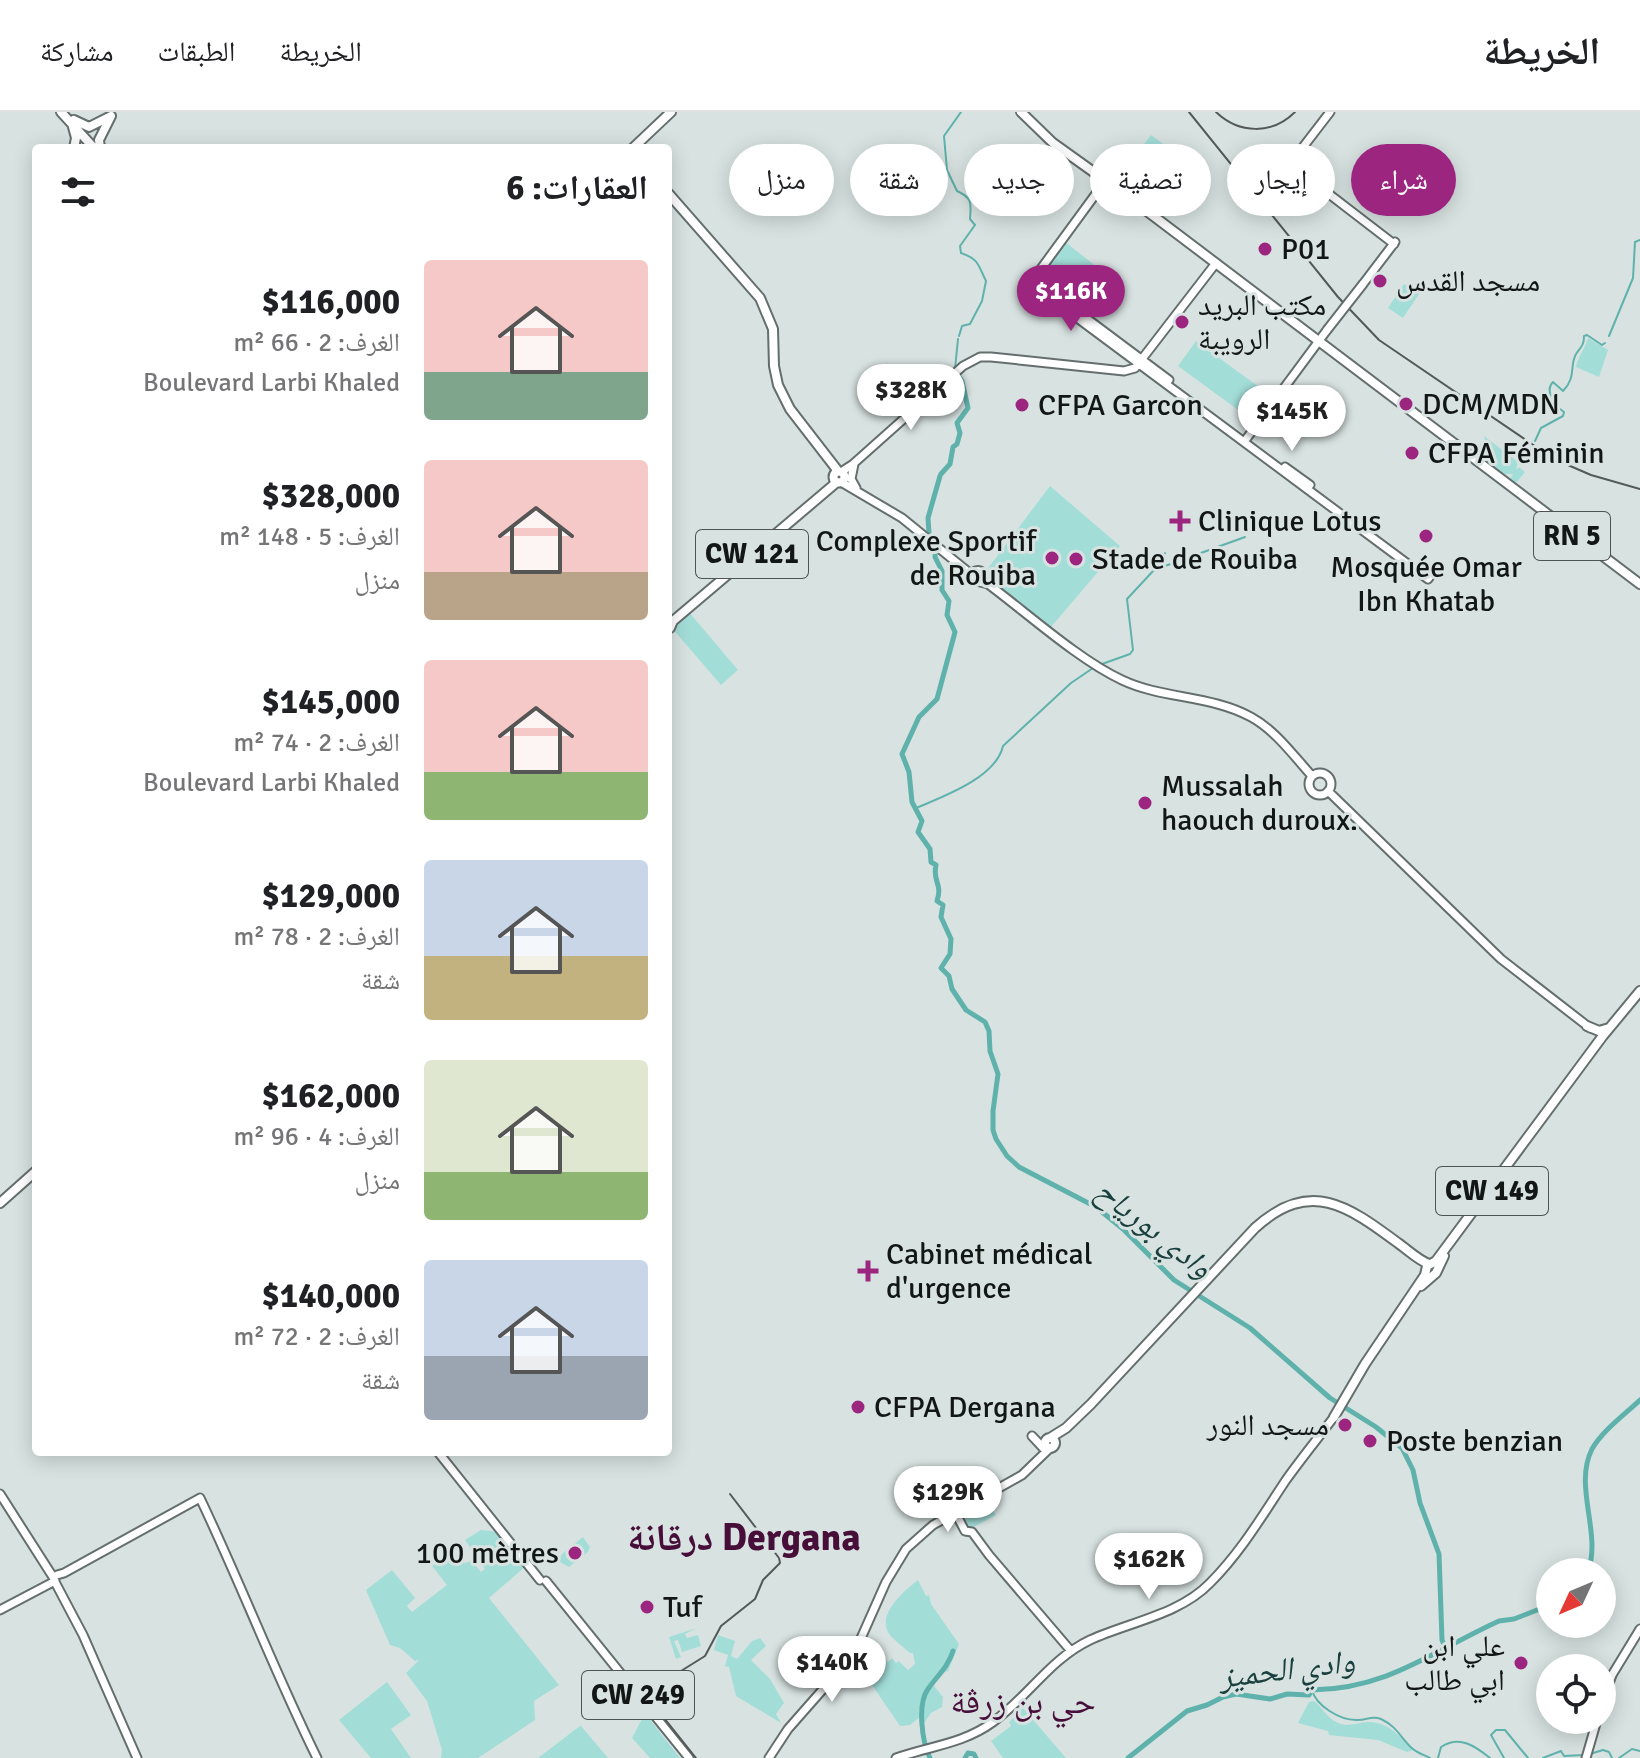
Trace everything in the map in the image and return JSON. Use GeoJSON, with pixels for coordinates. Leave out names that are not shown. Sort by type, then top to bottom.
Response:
{"type":"FeatureCollection","features":[{"type":"Feature","properties":{"kind":"highway"},"geometry":{"type":"LineString","coordinates":[[640,144],[673,112]]}},
{"type":"Feature","properties":{"kind":"highway","name":"RN 5"},"geometry":{"type":"LineString","coordinates":[[1021,112],[1090,169]]}},
{"type":"Feature","properties":{"kind":"highway","name":"RN 5"},"geometry":{"type":"LineString","coordinates":[[1027,112],[1040,128]]}},
{"type":"Feature","properties":{"kind":"highway"},"geometry":{"type":"LineString","coordinates":[[68,116],[76,134],[75,144]]}},
{"type":"Feature","properties":{"kind":"highway"},"geometry":{"type":"LineString","coordinates":[[68,116],[93,144]]}},
{"type":"Feature","properties":{"kind":"highway"},"geometry":{"type":"LineString","coordinates":[[68,116],[89,127],[111,116],[98,144]]}},
{"type":"Feature","properties":{"kind":"highway"},"geometry":{"type":"LineString","coordinates":[[672,201],[759,303],[771,330],[775,386],[789,412],[837,477]]}},
{"type":"Feature","properties":{"kind":"highway","name":"RN 5"},"geometry":{"type":"LineString","coordinates":[[1154,216],[1640,585]]}},
{"type":"Feature","properties":{"kind":"highway"},"geometry":{"type":"LineString","coordinates":[[672,623],[837,477],[839,468],[853,464]]}},
{"type":"Feature","properties":{"kind":"highway","name":"CW 149"},"geometry":{"type":"LineString","coordinates":[[1337,1414],[1421,1286],[1432,1264],[1640,994]]}},
{"type":"Feature","properties":{"kind":"highway","name":"CW 149"},"geometry":{"type":"LineString","coordinates":[[1359,1381],[1432,1264],[1640,994]]}},
{"type":"Feature","properties":{"kind":"highway"},"geometry":{"type":"LineString","coordinates":[[1587,1027],[1602,1031],[1616,1022]]}},
{"type":"Feature","properties":{"kind":"highway"},"geometry":{"type":"LineString","coordinates":[[1587,1027],[1594,1038],[1595,1050]]}},
{"type":"Feature","properties":{"kind":"highway"},"geometry":{"type":"LineString","coordinates":[[0,1206],[32,1178]]}},
{"type":"Feature","properties":{"kind":"highway"},"geometry":{"type":"LineString","coordinates":[[1048,1447],[1263,1221],[1291,1205],[1310,1200],[1331,1202],[1356,1212],[1432,1264],[1436,1273],[1421,1286]]}},
{"type":"Feature","properties":{"kind":"main road"},"geometry":{"type":"LineString","coordinates":[[1245,440],[1394,243],[1291,163],[1330,112]]}},
{"type":"Feature","properties":{"kind":"main road"},"geometry":{"type":"LineString","coordinates":[[1090,202],[1032,281],[1033,285],[1141,362],[1428,579],[1431,575],[1245,440]]}},
{"type":"Feature","properties":{"kind":"main road"},"geometry":{"type":"LineString","coordinates":[[837,477],[963,366],[980,357],[1124,371],[1141,362],[1216,263]]}},
{"type":"Feature","properties":{"kind":"main road"},"geometry":{"type":"LineString","coordinates":[[853,464],[851,474],[856,488]]}},
{"type":"Feature","properties":{"kind":"main road"},"geometry":{"type":"LineString","coordinates":[[837,477],[899,512],[921,534]]}},
{"type":"Feature","properties":{"kind":"main road"},"geometry":{"type":"LineString","coordinates":[[837,477],[868,500],[898,515],[972,572],[981,572],[984,581],[1103,671],[1135,686],[1226,707],[1247,715],[1269,730],[1312,776]]}},
{"type":"Feature","properties":{"kind":"main road"},"geometry":{"type":"LineString","coordinates":[[1320,772],[1328,777],[1331,786],[1328,791],[1322,795],[1313,793],[1308,784],[1312,776],[1320,772]]}},
{"type":"Feature","properties":{"kind":"main road"},"geometry":{"type":"LineString","coordinates":[[1328,791],[1501,959],[1604,1039]]}},
{"type":"Feature","properties":{"kind":"main road","name":"CW 149"},"geometry":{"type":"LineString","coordinates":[[896,1758],[957,1742],[993,1722],[1047,1669],[1071,1651],[1120,1627],[1185,1602],[1207,1586],[1241,1548],[1287,1479],[1337,1414]]}},
{"type":"Feature","properties":{"kind":"main road"},"geometry":{"type":"LineString","coordinates":[[769,1758],[788,1729],[854,1654],[899,1557],[926,1529],[1017,1479],[1048,1447],[1032,1436]]}},
{"type":"Feature","properties":{"kind":"main road"},"geometry":{"type":"LineString","coordinates":[[443,1456],[687,1758]]}},
{"type":"Feature","properties":{"kind":"main road"},"geometry":{"type":"LineString","coordinates":[[0,1494],[56,1578],[137,1758]]}},
{"type":"Feature","properties":{"kind":"main road"},"geometry":{"type":"LineString","coordinates":[[0,1610],[200,1498],[317,1758]]}},
{"type":"Feature","properties":{"kind":"main road"},"geometry":{"type":"LineString","coordinates":[[955,1512],[965,1531],[972,1532],[1071,1651]]}},
{"type":"Feature","properties":{"kind":"main road"},"geometry":{"type":"LineString","coordinates":[[1616,1673],[1640,1632]]}},
{"type":"Feature","properties":{"kind":"main road"},"geometry":{"type":"LineString","coordinates":[[1587,1755],[1592,1734]]}},
{"type":"Feature","properties":{"kind":"shaded area"},"geometry":{"type":"Polygon","coordinates":[[[1151,135],[1163,144],[1144,144],[1151,135]]]}},
{"type":"Feature","properties":{"kind":"shaded area"},"geometry":{"type":"Polygon","coordinates":[[[1064,241],[1097,267],[1083,286],[1075,287],[1045,266],[1064,241]]]}},
{"type":"Feature","properties":{"kind":"shaded area"},"geometry":{"type":"Polygon","coordinates":[[[1404,284],[1419,294],[1403,318],[1388,308],[1404,284]]]}},
{"type":"Feature","properties":{"kind":"shaded area"},"geometry":{"type":"Polygon","coordinates":[[[1588,338],[1608,350],[1599,377],[1576,367],[1588,338]]]}},
{"type":"Feature","properties":{"kind":"shaded area"},"geometry":{"type":"Polygon","coordinates":[[[1196,341],[1274,398],[1256,423],[1178,366],[1196,341]]]}},
{"type":"Feature","properties":{"kind":"shaded area"},"geometry":{"type":"Polygon","coordinates":[[[1484,436],[1518,462],[1516,470],[1519,467],[1525,472],[1516,483],[1510,479],[1513,474],[1503,474],[1478,454],[1477,447],[1485,440],[1484,436]]]}},
{"type":"Feature","properties":{"kind":"shaded area","name":"Complexe Sportif de Rouiba"},"geometry":{"type":"Polygon","coordinates":[[[1050,486],[1120,546],[1051,627],[988,581],[986,571],[1050,486]]]}},
{"type":"Feature","properties":{"kind":"shaded area"},"geometry":{"type":"Polygon","coordinates":[[[688,611],[738,670],[721,685],[672,626],[688,611]]]}},
{"type":"Feature","properties":{"kind":"shaded area"},"geometry":{"type":"Polygon","coordinates":[[[988,1500],[996,1515],[968,1530],[961,1515],[988,1500]]]}},
{"type":"Feature","properties":{"kind":"shaded area"},"geometry":{"type":"Polygon","coordinates":[[[481,1530],[499,1532],[527,1565],[489,1598],[559,1685],[534,1701],[535,1720],[478,1758],[441,1758],[442,1750],[427,1701],[406,1673],[419,1660],[415,1661],[400,1648],[390,1645],[366,1590],[392,1570],[415,1598],[407,1606],[412,1612],[447,1585],[432,1566],[453,1551],[465,1563],[472,1561],[481,1572],[485,1569],[465,1540],[481,1530]]]}},
{"type":"Feature","properties":{"kind":"shaded area","name":"100 mètres"},"geometry":{"type":"Polygon","coordinates":[[[583,1537],[590,1547],[588,1552],[569,1567],[558,1561],[562,1554],[583,1537]]]}},
{"type":"Feature","properties":{"kind":"shaded area"},"geometry":{"type":"Polygon","coordinates":[[[918,1580],[959,1644],[948,1671],[938,1675],[934,1686],[943,1697],[942,1707],[931,1713],[924,1723],[920,1717],[910,1725],[900,1726],[872,1685],[883,1674],[880,1669],[884,1665],[880,1659],[883,1657],[888,1662],[892,1658],[896,1663],[899,1661],[908,1670],[915,1664],[913,1653],[890,1635],[886,1620],[893,1604],[918,1580]]]}},
{"type":"Feature","properties":{"kind":"shaded area"},"geometry":{"type":"Polygon","coordinates":[[[697,1628],[685,1634],[687,1638],[698,1635],[701,1646],[682,1652],[678,1640],[674,1641],[681,1657],[676,1659],[669,1637],[697,1628]]]}},
{"type":"Feature","properties":{"kind":"shaded area"},"geometry":{"type":"Polygon","coordinates":[[[718,1635],[735,1641],[731,1656],[737,1659],[752,1641],[760,1638],[766,1646],[751,1660],[770,1679],[784,1703],[776,1714],[781,1723],[736,1696],[729,1667],[725,1666],[728,1655],[714,1650],[718,1635]]]}},
{"type":"Feature","properties":{"kind":"shaded area"},"geometry":{"type":"Polygon","coordinates":[[[387,1682],[411,1715],[391,1729],[411,1758],[371,1758],[339,1720],[387,1682]]]}},
{"type":"Feature","properties":{"kind":"shaded area"},"geometry":{"type":"Polygon","coordinates":[[[1314,1701],[1338,1723],[1370,1722],[1383,1725],[1413,1750],[1407,1752],[1378,1740],[1329,1735],[1328,1731],[1298,1723],[1309,1702],[1314,1701]]]}},
{"type":"Feature","properties":{"kind":"shaded area"},"geometry":{"type":"Polygon","coordinates":[[[1023,1708],[1066,1758],[1003,1758],[991,1741],[1011,1726],[1009,1722],[1023,1708]]]}},
{"type":"Feature","properties":{"kind":"shaded area"},"geometry":{"type":"Polygon","coordinates":[[[644,1715],[680,1758],[650,1758],[632,1738],[644,1715]]]}},
{"type":"Feature","properties":{"kind":"shaded area"},"geometry":{"type":"Polygon","coordinates":[[[580,1726],[608,1758],[538,1758],[580,1726]]]}},
{"type":"Feature","properties":{"kind":"waterway"},"geometry":{"type":"LineString","coordinates":[[959,336],[962,326],[970,324],[982,301],[986,281],[975,260],[961,253],[960,246],[975,225],[970,219],[968,199],[957,191],[947,170],[944,136],[961,112]]}},
{"type":"Feature","properties":{"kind":"waterway"},"geometry":{"type":"LineString","coordinates":[[1609,336],[1633,278],[1635,242],[1640,240]]}},
{"type":"Feature","properties":{"kind":"waterway"},"geometry":{"type":"LineString","coordinates":[[1535,441],[1541,428],[1563,416],[1564,412],[1552,398],[1551,386],[1553,382],[1563,391],[1567,386],[1584,336],[1602,345],[1605,343]]}},
{"type":"Feature","properties":{"kind":"waterway"},"geometry":{"type":"LineString","coordinates":[[955,369],[958,339]]}},
{"type":"Feature","properties":{"kind":"waterway"},"geometry":{"type":"LineString","coordinates":[[941,474],[950,464],[960,433],[957,423],[968,408],[962,381],[957,374]]}},
{"type":"Feature","properties":{"kind":"waterway"},"geometry":{"type":"LineString","coordinates":[[929,533],[928,518],[940,476]]}},
{"type":"Feature","properties":{"kind":"waterway"},"geometry":{"type":"LineString","coordinates":[[1102,664],[1130,654],[1133,650],[1127,599],[1154,570],[1245,537]]}},
{"type":"Feature","properties":{"kind":"waterway","name":"وادي بورياح"},"geometry":{"type":"LineString","coordinates":[[936,548],[935,557],[942,571],[942,590],[949,601],[947,615],[955,632],[937,699],[919,717],[902,754],[909,772],[912,802],[922,821],[918,832],[930,849],[931,862],[936,865],[937,901],[943,905],[941,917],[951,939],[950,954],[941,968],[949,976],[952,989],[966,1010],[985,1022],[989,1031],[990,1051],[998,1074],[993,1111],[996,1139],[1019,1167],[1096,1207],[1174,1280],[1250,1328],[1330,1398],[1376,1427],[1402,1448],[1413,1470],[1420,1503],[1439,1554],[1442,1640],[1445,1647]]}},
{"type":"Feature","properties":{"kind":"waterway"},"geometry":{"type":"LineString","coordinates":[[1155,568],[1165,553]]}},
{"type":"Feature","properties":{"kind":"waterway"},"geometry":{"type":"LineString","coordinates":[[914,809],[979,777],[990,768],[1003,746],[1071,683],[1093,668]]}},
{"type":"Feature","properties":{"kind":"waterway","name":"وادي الحميز"},"geometry":{"type":"LineString","coordinates":[[1591,1558],[1592,1541],[1585,1479],[1587,1464],[1592,1449],[1602,1435],[1640,1400]]}},
{"type":"Feature","properties":{"kind":"waterway","name":"وادي الحميز"},"geometry":{"type":"LineString","coordinates":[[1128,1758],[1187,1711],[1223,1697],[1236,1694],[1270,1699],[1287,1694],[1309,1695],[1312,1690],[1364,1683],[1409,1666],[1499,1621],[1536,1610]]}},
{"type":"Feature","properties":{"kind":"waterway","name":"وادي الحميز"},"geometry":{"type":"LineString","coordinates":[[930,1758],[923,1733],[923,1704],[928,1689],[953,1651]]}},
{"type":"Feature","properties":{"kind":"waterway"},"geometry":{"type":"LineString","coordinates":[[1312,1690],[1318,1701],[1343,1718],[1381,1719],[1415,1750],[1430,1758]]}},
{"type":"Feature","properties":{"kind":"waterway"},"geometry":{"type":"LineString","coordinates":[[1504,1758],[1491,1735],[1496,1730],[1505,1730],[1528,1758]]}},
{"type":"Feature","properties":{"kind":"waterway"},"geometry":{"type":"LineString","coordinates":[[1438,1758],[1441,1747],[1455,1742],[1473,1746],[1490,1758]]}},
{"type":"Feature","properties":{"kind":"waterway"},"geometry":{"type":"LineString","coordinates":[[1619,1758],[1632,1749],[1640,1751]]}},
{"type":"Feature","properties":{"kind":"waterway"},"geometry":{"type":"LineString","coordinates":[[1590,1754],[1603,1750],[1609,1752],[1612,1758]]}},
{"type":"Feature","properties":{"kind":"waterway"},"geometry":{"type":"LineString","coordinates":[[1543,1758],[1561,1751],[1564,1756],[1584,1755]]}},
{"type":"Feature","properties":{"kind":"waterway","name":"وادي الحميز"},"geometry":{"type":"LineString","coordinates":[[965,1758],[968,1753],[976,1758]]}},
{"type":"Feature","properties":{"kind":"tram line"},"geometry":{"type":"LineString","coordinates":[[696,1758],[649,1699],[649,1691],[705,1656],[721,1626],[755,1599],[763,1580],[780,1563],[730,1494]]}},
{"type":"Feature","properties":{"kind":"railway"},"geometry":{"type":"LineString","coordinates":[[1189,112],[1338,297],[1379,340],[1554,459],[1591,475],[1640,489]]}},
{"type":"Feature","properties":{"kind":"railway"},"geometry":{"type":"LineString","coordinates":[[1216,112],[1235,125],[1256,129],[1276,125],[1295,112]]}},
{"type":"Feature","properties":{"kind":"place","name":"P01"},"geometry":{"type":"Point","coordinates":[1265,249]}},
{"type":"Feature","properties":{"kind":"place","name":"مسجد القدس"},"geometry":{"type":"Point","coordinates":[1380,281]}},
{"type":"Feature","properties":{"kind":"place","name":"مكتب البريد الرويبة"},"geometry":{"type":"Point","coordinates":[1182,322]}},
{"type":"Feature","properties":{"kind":"place","name":"DCM/MDN"},"geometry":{"type":"Point","coordinates":[1406,404]}},
{"type":"Feature","properties":{"kind":"place","name":"CFPA Garcon"},"geometry":{"type":"Point","coordinates":[1022,405]}},
{"type":"Feature","properties":{"kind":"place","name":"CFPA Féminin"},"geometry":{"type":"Point","coordinates":[1412,453]}},
{"type":"Feature","properties":{"kind":"place","name":"Clinique Lotus"},"geometry":{"type":"Point","coordinates":[1180,521]}},
{"type":"Feature","properties":{"kind":"place","name":"Mosquée Omar Ibn Khatab"},"geometry":{"type":"Point","coordinates":[1426,536]}},
{"type":"Feature","properties":{"kind":"place","name":"Complexe Sportif de Rouiba"},"geometry":{"type":"Point","coordinates":[1052,558]}},
{"type":"Feature","properties":{"kind":"place","name":"Stade de Rouiba"},"geometry":{"type":"Point","coordinates":[1076,559]}},
{"type":"Feature","properties":{"kind":"place","name":"Mussalah haouch duroux."},"geometry":{"type":"Point","coordinates":[1145,803]}},
{"type":"Feature","properties":{"kind":"place","name":"Cabinet médical d'urgence"},"geometry":{"type":"Point","coordinates":[868,1271]}},
{"type":"Feature","properties":{"kind":"place","name":"CFPA Dergana"},"geometry":{"type":"Point","coordinates":[858,1407]}},
{"type":"Feature","properties":{"kind":"place","name":"مسجد النور"},"geometry":{"type":"Point","coordinates":[1345,1425]}},
{"type":"Feature","properties":{"kind":"place","name":"Poste benzian"},"geometry":{"type":"Point","coordinates":[1370,1441]}},
{"type":"Feature","properties":{"kind":"place","name":"100 mètres"},"geometry":{"type":"Point","coordinates":[575,1553]}},
{"type":"Feature","properties":{"kind":"place","name":"Tuf"},"geometry":{"type":"Point","coordinates":[647,1607]}},
{"type":"Feature","properties":{"kind":"place","name":"علي ابن ابي طالب"},"geometry":{"type":"Point","coordinates":[1521,1663]}},
{"type":"Feature","properties":{"kind":"district","name":"درقانة Dergana"},"geometry":{"type":"Point","coordinates":[744,1537]}},
{"type":"Feature","properties":{"kind":"district","name":"حي بن زرڤة"},"geometry":{"type":"Point","coordinates":[1023,1702]}}]}
